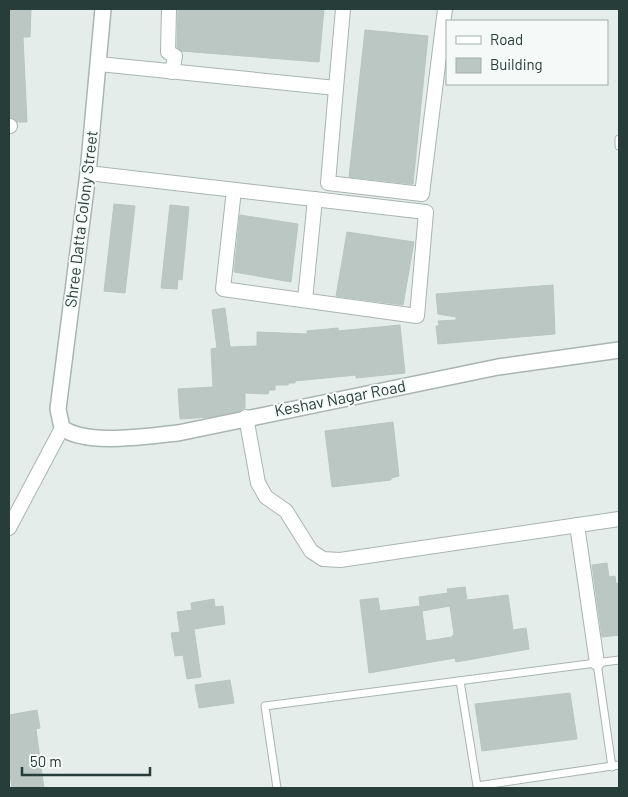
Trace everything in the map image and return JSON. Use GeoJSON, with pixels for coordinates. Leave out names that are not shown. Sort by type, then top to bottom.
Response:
{"type":"FeatureCollection","features":[{"type":"Feature","properties":{"kind":"street","name":"Shree Datta Colony Street"},"geometry":{"type":"LineString","coordinates":[[62,428],[58,409],[88,173],[103,9]]}},
{"type":"Feature","properties":{"kind":"street"},"geometry":{"type":"LineString","coordinates":[[169,9],[168,52],[175,56],[172,72]]}},
{"type":"Feature","properties":{"kind":"street"},"geometry":{"type":"LineString","coordinates":[[343,9],[328,183],[422,194],[445,9]]}},
{"type":"Feature","properties":{"kind":"street"},"geometry":{"type":"LineString","coordinates":[[99,64],[336,88]]}},
{"type":"Feature","properties":{"kind":"street"},"geometry":{"type":"LineString","coordinates":[[88,173],[426,212],[417,316],[223,289],[234,190]]}},
{"type":"Feature","properties":{"kind":"street"},"geometry":{"type":"LineString","coordinates":[[305,300],[315,199]]}},
{"type":"Feature","properties":{"kind":"street","name":"Keshav Nagar Road"},"geometry":{"type":"LineString","coordinates":[[62,428],[72,435],[133,437],[178,433],[246,417],[498,367],[619,350]]}},
{"type":"Feature","properties":{"kind":"street"},"geometry":{"type":"LineString","coordinates":[[246,417],[258,483],[266,497],[286,512],[311,550],[323,559],[340,560],[619,519]]}},
{"type":"Feature","properties":{"kind":"street"},"geometry":{"type":"LineString","coordinates":[[9,528],[62,428]]}},
{"type":"Feature","properties":{"kind":"street"},"geometry":{"type":"LineString","coordinates":[[577,525],[596,663]]}},
{"type":"Feature","properties":{"kind":"lane"},"geometry":{"type":"LineString","coordinates":[[619,139],[619,146]]}},
{"type":"Feature","properties":{"kind":"lane"},"geometry":{"type":"LineString","coordinates":[[277,788],[265,706],[619,660]]}},
{"type":"Feature","properties":{"kind":"lane"},"geometry":{"type":"LineString","coordinates":[[460,680],[477,786],[616,766],[596,663]]}},
{"type":"Feature","properties":{"kind":"building"},"geometry":{"type":"Polygon","coordinates":[[[9,9],[31,9],[30,37],[23,37],[27,122],[18,122],[9,117],[9,9]]]}},
{"type":"Feature","properties":{"kind":"building"},"geometry":{"type":"Polygon","coordinates":[[[178,9],[324,9],[319,62],[181,51],[177,47],[178,9]]]}},
{"type":"Feature","properties":{"kind":"building"},"geometry":{"type":"Polygon","coordinates":[[[365,30],[428,36],[413,184],[349,177],[365,30]]]}},
{"type":"Feature","properties":{"kind":"building"},"geometry":{"type":"Polygon","coordinates":[[[114,204],[135,206],[125,293],[104,291],[114,204]]]}},
{"type":"Feature","properties":{"kind":"building"},"geometry":{"type":"Polygon","coordinates":[[[170,205],[189,207],[182,280],[178,279],[177,289],[161,288],[170,205]]]}},
{"type":"Feature","properties":{"kind":"building"},"geometry":{"type":"Polygon","coordinates":[[[240,215],[298,224],[291,282],[234,272],[240,215]]]}},
{"type":"Feature","properties":{"kind":"building"},"geometry":{"type":"Polygon","coordinates":[[[347,232],[414,242],[403,305],[336,296],[347,232]]]}},
{"type":"Feature","properties":{"kind":"building"},"geometry":{"type":"Polygon","coordinates":[[[553,285],[555,334],[438,344],[436,326],[439,326],[438,321],[456,320],[456,317],[438,314],[436,294],[553,285]]]}},
{"type":"Feature","properties":{"kind":"building"},"geometry":{"type":"Polygon","coordinates":[[[225,308],[230,347],[257,346],[257,332],[307,334],[307,331],[338,328],[338,331],[400,325],[405,373],[356,378],[356,375],[295,381],[295,383],[289,383],[288,385],[275,385],[275,390],[269,390],[268,394],[245,393],[245,408],[240,411],[211,417],[180,419],[178,389],[213,387],[211,349],[217,348],[212,310],[225,308]]]}},
{"type":"Feature","properties":{"kind":"building"},"geometry":{"type":"Polygon","coordinates":[[[393,422],[399,476],[391,478],[391,480],[332,487],[325,431],[393,422]]]}},
{"type":"Feature","properties":{"kind":"building"},"geometry":{"type":"Polygon","coordinates":[[[607,563],[609,577],[615,576],[616,584],[619,583],[619,635],[602,637],[592,565],[607,563]]]}},
{"type":"Feature","properties":{"kind":"building"},"geometry":{"type":"Polygon","coordinates":[[[465,587],[467,600],[508,595],[513,630],[526,628],[529,649],[456,662],[455,658],[369,673],[360,600],[378,598],[380,611],[420,606],[419,597],[448,593],[447,589],[465,587]],[[450,606],[422,611],[426,641],[452,637],[454,634],[450,606]]]}},
{"type":"Feature","properties":{"kind":"building"},"geometry":{"type":"Polygon","coordinates":[[[214,599],[215,607],[223,606],[225,624],[194,629],[201,677],[187,679],[183,655],[175,656],[171,633],[180,632],[177,612],[192,610],[191,603],[214,599]]]}},
{"type":"Feature","properties":{"kind":"building"},"geometry":{"type":"Polygon","coordinates":[[[230,680],[234,703],[199,708],[195,685],[230,680]]]}},
{"type":"Feature","properties":{"kind":"building"},"geometry":{"type":"Polygon","coordinates":[[[570,693],[577,739],[482,751],[475,704],[570,693]]]}},
{"type":"Feature","properties":{"kind":"building"},"geometry":{"type":"Polygon","coordinates":[[[37,710],[40,728],[36,729],[44,788],[12,788],[9,766],[9,715],[37,710]]]}}]}
